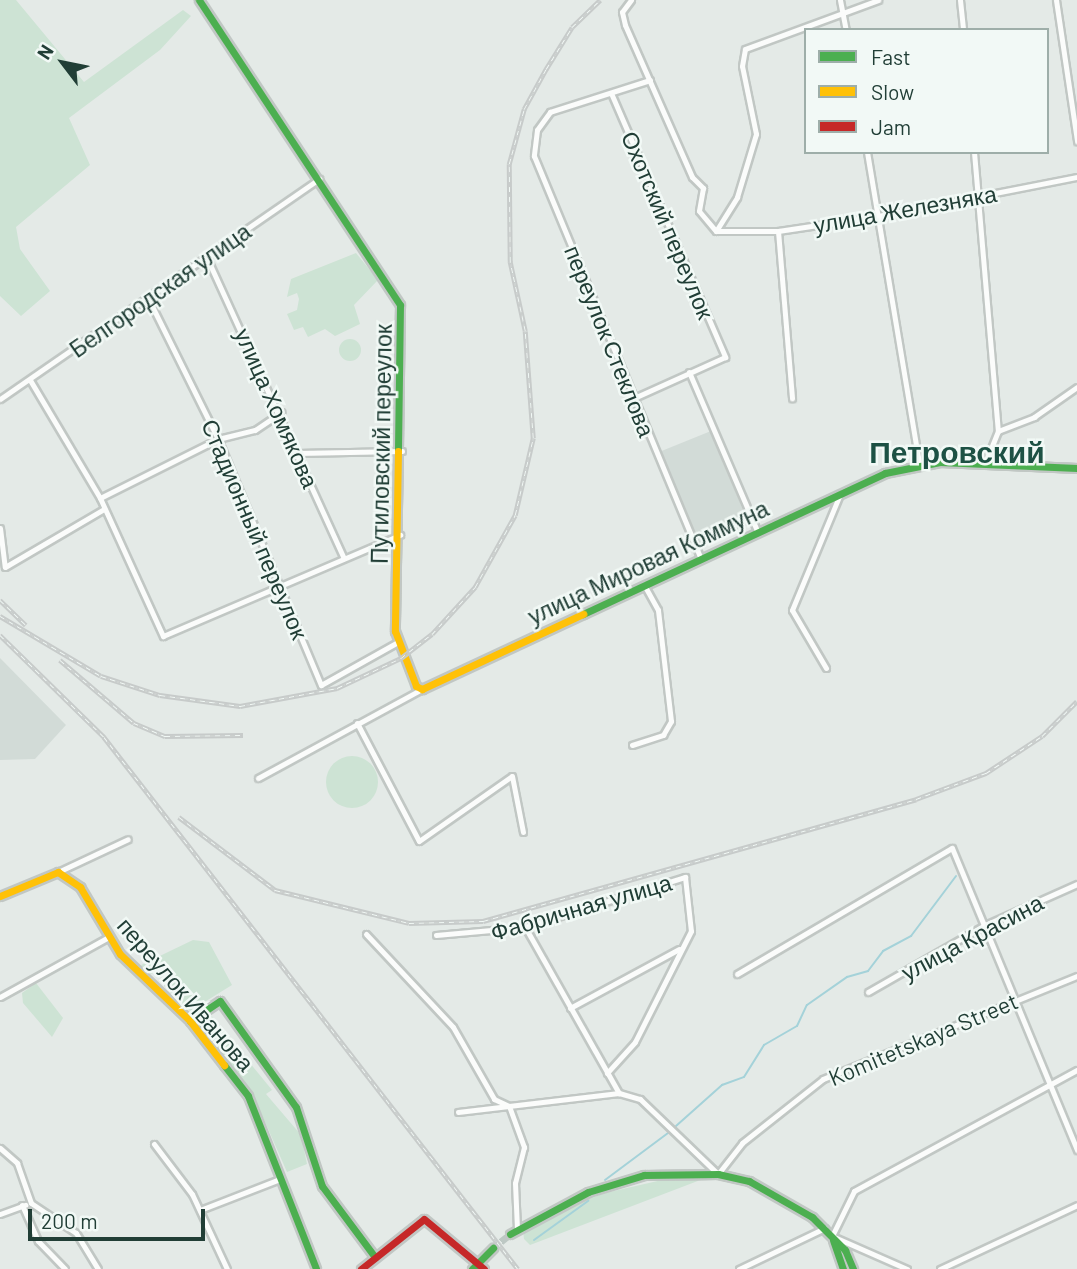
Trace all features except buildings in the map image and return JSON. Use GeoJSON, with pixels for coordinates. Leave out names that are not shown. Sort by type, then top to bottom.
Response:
{"type":"FeatureCollection","features":[{"type":"Feature","properties":{"kind":"main road","name":"Путиловский переулок"},"geometry":{"type":"LineString","coordinates":[[200,0],[400,305],[402,451],[396,643],[408,678],[422,689]]}},
{"type":"Feature","properties":{"kind":"main road","name":"улица Мировая Коммуна"},"geometry":{"type":"LineString","coordinates":[[422,689],[840,494],[919,464],[1077,468]]}},
{"type":"Feature","properties":{"kind":"main road"},"geometry":{"type":"LineString","coordinates":[[0,896],[58,872]]}},
{"type":"Feature","properties":{"kind":"main road","name":"переулок Иванова"},"geometry":{"type":"LineString","coordinates":[[58,872],[80,887],[107,938],[190,1021],[248,1096],[316,1269]]}},
{"type":"Feature","properties":{"kind":"main road"},"geometry":{"type":"LineString","coordinates":[[190,1021],[220,1001],[296,1107],[322,1186],[375,1257]]}},
{"type":"Feature","properties":{"kind":"main road"},"geometry":{"type":"LineString","coordinates":[[514,1231],[566,1200],[644,1175],[718,1174],[749,1181],[825,1228],[853,1269]]}},
{"type":"Feature","properties":{"kind":"main road"},"geometry":{"type":"LineString","coordinates":[[361,1269],[417,1221],[436,1223],[478,1267],[493,1248]]}},
{"type":"Feature","properties":{"kind":"main road"},"geometry":{"type":"LineString","coordinates":[[832,1236],[843,1269]]}},
{"type":"Feature","properties":{"kind":"street","name":"Охотский переулок"},"geometry":{"type":"LineString","coordinates":[[631,0],[622,12],[625,25],[701,197],[699,211],[716,231]]}},
{"type":"Feature","properties":{"kind":"street"},"geometry":{"type":"LineString","coordinates":[[840,0],[846,28]]}},
{"type":"Feature","properties":{"kind":"street"},"geometry":{"type":"LineString","coordinates":[[716,231],[752,155],[757,119],[740,56],[751,46],[878,0]]}},
{"type":"Feature","properties":{"kind":"street"},"geometry":{"type":"LineString","coordinates":[[960,0],[963,28]]}},
{"type":"Feature","properties":{"kind":"street"},"geometry":{"type":"LineString","coordinates":[[1056,0],[1077,141]]}},
{"type":"Feature","properties":{"kind":"street"},"geometry":{"type":"LineString","coordinates":[[611,93],[650,80]]}},
{"type":"Feature","properties":{"kind":"street","name":"Охотский переулок"},"geometry":{"type":"LineString","coordinates":[[611,93],[725,357],[689,373]]}},
{"type":"Feature","properties":{"kind":"street","name":"переулок Стеклова"},"geometry":{"type":"LineString","coordinates":[[611,93],[550,112],[542,121],[534,156],[701,559]]}},
{"type":"Feature","properties":{"kind":"street"},"geometry":{"type":"LineString","coordinates":[[867,154],[919,464]]}},
{"type":"Feature","properties":{"kind":"street"},"geometry":{"type":"LineString","coordinates":[[974,154],[998,431],[985,464]]}},
{"type":"Feature","properties":{"kind":"street","name":"улица Железняка"},"geometry":{"type":"LineString","coordinates":[[716,231],[732,235],[878,216],[1077,177]]}},
{"type":"Feature","properties":{"kind":"street","name":"Белгородская улица"},"geometry":{"type":"LineString","coordinates":[[1,395],[30,380],[319,179]]}},
{"type":"Feature","properties":{"kind":"street"},"geometry":{"type":"LineString","coordinates":[[779,230],[792,398]]}},
{"type":"Feature","properties":{"kind":"street","name":"улица Хомякова"},"geometry":{"type":"LineString","coordinates":[[207,258],[282,412],[297,453],[344,558]]}},
{"type":"Feature","properties":{"kind":"street","name":"Стадионный переулок"},"geometry":{"type":"LineString","coordinates":[[148,298],[218,439],[321,685],[396,643]]}},
{"type":"Feature","properties":{"kind":"street"},"geometry":{"type":"LineString","coordinates":[[636,397],[689,373],[758,533]]}},
{"type":"Feature","properties":{"kind":"street"},"geometry":{"type":"LineString","coordinates":[[30,380],[100,498],[163,636],[400,535]]}},
{"type":"Feature","properties":{"kind":"street"},"geometry":{"type":"LineString","coordinates":[[998,431],[1034,417],[1077,387]]}},
{"type":"Feature","properties":{"kind":"street"},"geometry":{"type":"LineString","coordinates":[[100,498],[218,439],[244,435],[282,412]]}},
{"type":"Feature","properties":{"kind":"street"},"geometry":{"type":"LineString","coordinates":[[297,453],[402,451]]}},
{"type":"Feature","properties":{"kind":"street"},"geometry":{"type":"LineString","coordinates":[[826,668],[792,610],[840,494]]}},
{"type":"Feature","properties":{"kind":"street"},"geometry":{"type":"LineString","coordinates":[[0,528],[5,567],[104,509]]}},
{"type":"Feature","properties":{"kind":"street"},"geometry":{"type":"LineString","coordinates":[[632,746],[663,735],[671,721],[658,610],[644,585]]}},
{"type":"Feature","properties":{"kind":"street","name":"улица Мировая Коммуна"},"geometry":{"type":"LineString","coordinates":[[258,778],[422,689]]}},
{"type":"Feature","properties":{"kind":"street"},"geometry":{"type":"LineString","coordinates":[[357,723],[419,841],[512,776],[523,832]]}},
{"type":"Feature","properties":{"kind":"street"},"geometry":{"type":"LineString","coordinates":[[58,872],[128,839]]}},
{"type":"Feature","properties":{"kind":"street"},"geometry":{"type":"LineString","coordinates":[[737,974],[952,848],[1077,1150]]}},
{"type":"Feature","properties":{"kind":"street","name":"Фабричная улица"},"geometry":{"type":"LineString","coordinates":[[436,935],[525,927],[685,877],[691,931],[679,949]]}},
{"type":"Feature","properties":{"kind":"street","name":"улица Красина"},"geometry":{"type":"LineString","coordinates":[[868,992],[985,925],[1077,884]]}},
{"type":"Feature","properties":{"kind":"street"},"geometry":{"type":"LineString","coordinates":[[525,927],[619,1093]]}},
{"type":"Feature","properties":{"kind":"street"},"geometry":{"type":"LineString","coordinates":[[366,933],[453,1027],[494,1099],[509,1106],[524,1147],[515,1183],[514,1231]]}},
{"type":"Feature","properties":{"kind":"street"},"geometry":{"type":"LineString","coordinates":[[0,998],[107,938]]}},
{"type":"Feature","properties":{"kind":"street"},"geometry":{"type":"LineString","coordinates":[[570,1008],[679,949]]}},
{"type":"Feature","properties":{"kind":"street"},"geometry":{"type":"LineString","coordinates":[[607,1073],[635,1042],[679,949]]}},
{"type":"Feature","properties":{"kind":"street","name":"Komitetskaya Street"},"geometry":{"type":"LineString","coordinates":[[718,1174],[742,1143],[823,1079],[1077,976]]}},
{"type":"Feature","properties":{"kind":"street"},"geometry":{"type":"LineString","coordinates":[[907,1269],[832,1236],[854,1191],[1077,1070]]}},
{"type":"Feature","properties":{"kind":"street"},"geometry":{"type":"LineString","coordinates":[[458,1112],[619,1093],[640,1099],[718,1174]]}},
{"type":"Feature","properties":{"kind":"street"},"geometry":{"type":"LineString","coordinates":[[154,1144],[200,1210],[227,1269]]}},
{"type":"Feature","properties":{"kind":"street"},"geometry":{"type":"LineString","coordinates":[[0,1148],[17,1163],[31,1203],[76,1233],[98,1269]]}},
{"type":"Feature","properties":{"kind":"street"},"geometry":{"type":"LineString","coordinates":[[200,1210],[281,1179]]}},
{"type":"Feature","properties":{"kind":"street"},"geometry":{"type":"LineString","coordinates":[[0,1214],[31,1203]]}},
{"type":"Feature","properties":{"kind":"street"},"geometry":{"type":"LineString","coordinates":[[22,1205],[37,1241],[65,1269]]}},
{"type":"Feature","properties":{"kind":"street"},"geometry":{"type":"LineString","coordinates":[[940,1269],[1077,1205]]}},
{"type":"Feature","properties":{"kind":"street"},"geometry":{"type":"LineString","coordinates":[[739,1269],[825,1228]]}},
{"type":"Feature","properties":{"kind":"shaded area"},"geometry":{"type":"Polygon","coordinates":[[[711,431],[749,525],[699,545],[661,451],[711,431]]]}},
{"type":"Feature","properties":{"kind":"shaded area"},"geometry":{"type":"Polygon","coordinates":[[[0,658],[66,725],[35,759],[0,760],[0,658]]]}},
{"type":"Feature","properties":{"kind":"green space"},"geometry":{"type":"Polygon","coordinates":[[[0,0],[16,0],[84,82],[183,10],[191,16],[160,50],[69,118],[90,165],[16,227],[20,249],[50,291],[21,316],[0,296],[0,0]]]}},
{"type":"Feature","properties":{"kind":"green space"},"geometry":{"type":"Polygon","coordinates":[[[356,253],[378,280],[354,305],[360,324],[335,336],[325,329],[308,337],[303,327],[294,330],[287,314],[297,310],[299,299],[297,293],[287,297],[291,279],[356,253]]]}},
{"type":"Feature","properties":{"kind":"green space"},"geometry":{"type":"Polygon","coordinates":[[[350,339],[358,342],[361,350],[358,358],[350,361],[342,358],[339,350],[342,342],[350,339]]]}},
{"type":"Feature","properties":{"kind":"green space"},"geometry":{"type":"Polygon","coordinates":[[[352,756],[362,758],[370,764],[376,772],[376,792],[370,800],[362,806],[352,808],[342,806],[334,800],[328,792],[326,782],[328,772],[334,764],[342,758],[352,756]]]}},
{"type":"Feature","properties":{"kind":"green space"},"geometry":{"type":"Polygon","coordinates":[[[193,940],[209,942],[232,985],[190,1011],[164,986],[169,981],[158,971],[148,975],[141,965],[193,940]]]}},
{"type":"Feature","properties":{"kind":"green space"},"geometry":{"type":"Polygon","coordinates":[[[36,983],[63,1018],[52,1037],[23,1003],[22,993],[36,983]]]}},
{"type":"Feature","properties":{"kind":"green space"},"geometry":{"type":"Polygon","coordinates":[[[209,1013],[272,1090],[266,1094],[301,1135],[307,1164],[287,1172],[254,1097],[199,1026],[209,1013]]]}},
{"type":"Feature","properties":{"kind":"green space"},"geometry":{"type":"Polygon","coordinates":[[[703,1179],[530,1245],[524,1239],[523,1230],[550,1213],[605,1193],[662,1180],[703,1179]]]}},
{"type":"Feature","properties":{"kind":"waterway"},"geometry":{"type":"LineString","coordinates":[[676,1126],[722,1085],[744,1077],[764,1045],[797,1026],[807,1005],[847,977],[868,971],[883,951],[911,936],[956,876]]}},
{"type":"Feature","properties":{"kind":"waterway"},"geometry":{"type":"LineString","coordinates":[[605,1180],[668,1133]]}},
{"type":"Feature","properties":{"kind":"waterway"},"geometry":{"type":"LineString","coordinates":[[534,1240],[588,1201]]}},
{"type":"Feature","properties":{"kind":"tunnel"},"geometry":{"type":"LineString","coordinates":[[493,1248],[510,1234]]}},
{"type":"Feature","properties":{"kind":"railway"},"geometry":{"type":"LineString","coordinates":[[0,616],[101,676],[160,695],[240,706],[337,688],[401,658],[432,634],[475,587],[515,515],[533,438],[525,331],[510,262],[509,164],[524,109],[546,69],[572,27],[600,0]]}},
{"type":"Feature","properties":{"kind":"railway"},"geometry":{"type":"LineString","coordinates":[[0,600],[26,625]]}},
{"type":"Feature","properties":{"kind":"railway"},"geometry":{"type":"LineString","coordinates":[[0,635],[104,737],[518,1269]]}},
{"type":"Feature","properties":{"kind":"railway"},"geometry":{"type":"LineString","coordinates":[[60,660],[134,723],[165,736],[243,735]]}},
{"type":"Feature","properties":{"kind":"railway"},"geometry":{"type":"LineString","coordinates":[[179,817],[275,890],[409,923],[483,921],[916,799],[986,773],[1042,736],[1077,701]]}},
{"type":"Feature","properties":{"kind":"traffic: fast"},"geometry":{"type":"LineString","coordinates":[[199,0],[400,305],[398,451]]}},
{"type":"Feature","properties":{"kind":"traffic: fast"},"geometry":{"type":"LineString","coordinates":[[583,614],[885,473],[940,462],[1077,468]]}},
{"type":"Feature","properties":{"kind":"traffic: fast"},"geometry":{"type":"LineString","coordinates":[[190,1021],[220,1001],[296,1107],[322,1186],[375,1257]]}},
{"type":"Feature","properties":{"kind":"traffic: fast"},"geometry":{"type":"LineString","coordinates":[[224,1065],[248,1096],[316,1269]]}},
{"type":"Feature","properties":{"kind":"traffic: fast"},"geometry":{"type":"LineString","coordinates":[[510,1234],[588,1192],[644,1175],[718,1174],[749,1181],[812,1217],[845,1250],[853,1269]]}},
{"type":"Feature","properties":{"kind":"traffic: fast"},"geometry":{"type":"LineString","coordinates":[[833,1240],[843,1269]]}},
{"type":"Feature","properties":{"kind":"traffic: fast"},"geometry":{"type":"LineString","coordinates":[[472,1269],[493,1248]]}},
{"type":"Feature","properties":{"kind":"traffic: slow"},"geometry":{"type":"LineString","coordinates":[[398,451],[395,631],[416,686],[422,689],[583,614]]}},
{"type":"Feature","properties":{"kind":"traffic: slow"},"geometry":{"type":"LineString","coordinates":[[0,896],[58,872],[80,887],[120,954],[190,1021],[224,1065]]}},
{"type":"Feature","properties":{"kind":"traffic: jam"},"geometry":{"type":"LineString","coordinates":[[361,1269],[424,1219],[484,1269]]}},
{"type":"Feature","properties":{"kind":"district","name":"Петровский"},"geometry":{"type":"Point","coordinates":[957,451]}}]}
